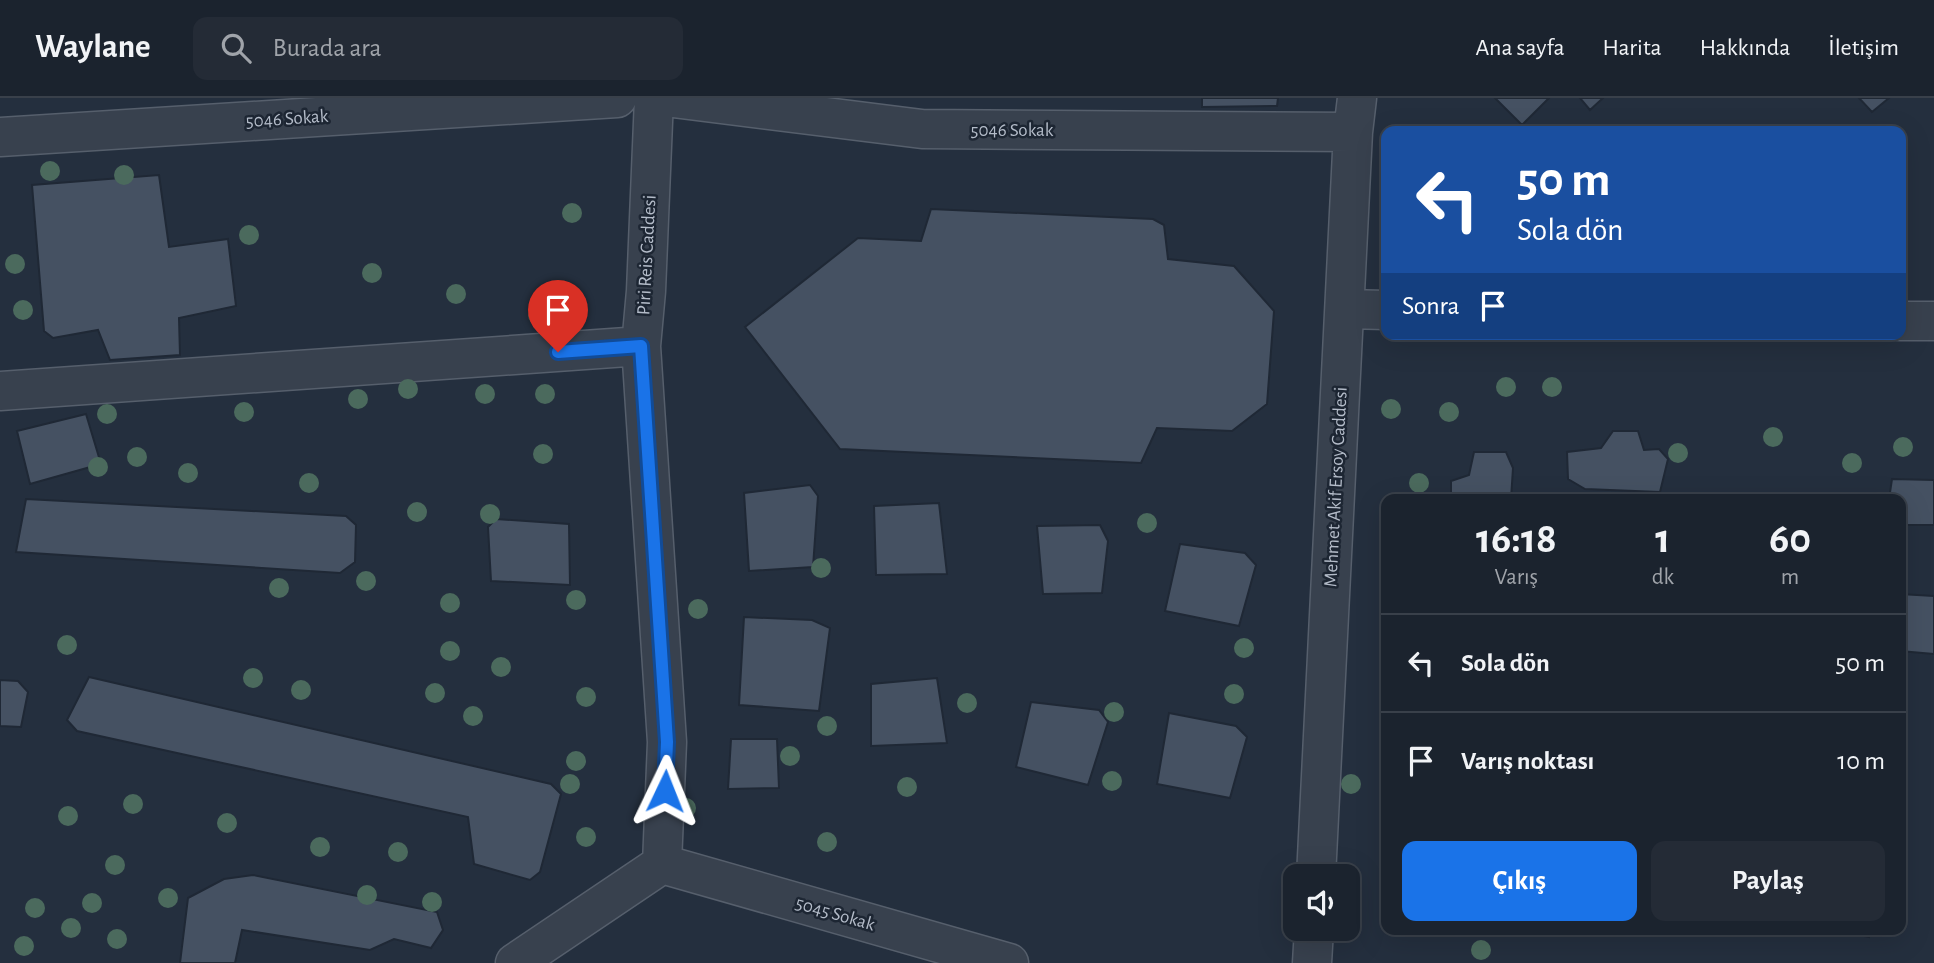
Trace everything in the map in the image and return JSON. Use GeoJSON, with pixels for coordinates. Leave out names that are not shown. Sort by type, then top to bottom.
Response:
{"type":"FeatureCollection","features":[{"type":"Feature","properties":{"kind":"street","name":"5046 Sokak"},"geometry":{"type":"LineString","coordinates":[[0,137],[617,98]]}},
{"type":"Feature","properties":{"kind":"street","name":"Piri Reis Caddesi"},"geometry":{"type":"LineString","coordinates":[[654,98],[646,291],[641,346],[667,742],[662,864]]}},
{"type":"Feature","properties":{"kind":"street","name":"5046 Sokak"},"geometry":{"type":"LineString","coordinates":[[673,98],[922,130],[1355,115]]}},
{"type":"Feature","properties":{"kind":"street","name":"Mehmet Akif Ersoy Caddesi"},"geometry":{"type":"LineString","coordinates":[[1318,864],[1355,115]]}},
{"type":"Feature","properties":{"kind":"street"},"geometry":{"type":"LineString","coordinates":[[1345,309],[1381,310]]}},
{"type":"Feature","properties":{"kind":"street"},"geometry":{"type":"LineString","coordinates":[[1906,321],[1934,321]]}},
{"type":"Feature","properties":{"kind":"street"},"geometry":{"type":"LineString","coordinates":[[0,391],[641,346]]}},
{"type":"Feature","properties":{"kind":"street"},"geometry":{"type":"LineString","coordinates":[[515,963],[662,864]]}},
{"type":"Feature","properties":{"kind":"street","name":"5045 Sokak"},"geometry":{"type":"LineString","coordinates":[[662,864],[1009,963]]}},
{"type":"Feature","properties":{"kind":"street"},"geometry":{"type":"LineString","coordinates":[[1312,963],[1313,941]]}},
{"type":"Feature","properties":{"kind":"building"},"geometry":{"type":"Polygon","coordinates":[[[1202,98],[1278,98],[1277,106],[1202,107],[1202,98]]]}},
{"type":"Feature","properties":{"kind":"building"},"geometry":{"type":"Polygon","coordinates":[[[1495,98],[1549,98],[1522,125],[1495,98]]]}},
{"type":"Feature","properties":{"kind":"building"},"geometry":{"type":"Polygon","coordinates":[[[1580,98],[1603,98],[1590,110],[1580,98]]]}},
{"type":"Feature","properties":{"kind":"building"},"geometry":{"type":"Polygon","coordinates":[[[1859,98],[1889,98],[1872,112],[1859,98]]]}},
{"type":"Feature","properties":{"kind":"building"},"geometry":{"type":"Polygon","coordinates":[[[159,175],[169,247],[228,239],[236,306],[179,318],[180,355],[110,360],[98,330],[53,338],[44,331],[32,185],[159,175]]]}},
{"type":"Feature","properties":{"kind":"building"},"geometry":{"type":"Polygon","coordinates":[[[931,209],[1153,219],[1164,225],[1168,259],[1234,266],[1274,311],[1267,404],[1232,431],[1157,428],[1141,463],[840,449],[745,327],[858,238],[921,241],[931,209]]]}},
{"type":"Feature","properties":{"kind":"building"},"geometry":{"type":"Polygon","coordinates":[[[86,414],[101,464],[30,484],[17,431],[86,414]]]}},
{"type":"Feature","properties":{"kind":"building"},"geometry":{"type":"Polygon","coordinates":[[[1613,431],[1638,431],[1644,450],[1659,449],[1668,459],[1660,492],[1585,489],[1568,479],[1567,452],[1601,448],[1613,431]]]}},
{"type":"Feature","properties":{"kind":"building"},"geometry":{"type":"Polygon","coordinates":[[[1474,452],[1506,452],[1513,468],[1511,494],[1451,494],[1451,481],[1469,475],[1474,452]]]}},
{"type":"Feature","properties":{"kind":"building"},"geometry":{"type":"Polygon","coordinates":[[[1892,479],[1934,480],[1934,525],[1906,525],[1906,494],[1890,494],[1892,479]]]}},
{"type":"Feature","properties":{"kind":"building"},"geometry":{"type":"Polygon","coordinates":[[[810,485],[818,496],[813,567],[749,571],[744,493],[810,485]]]}},
{"type":"Feature","properties":{"kind":"building"},"geometry":{"type":"Polygon","coordinates":[[[26,499],[346,516],[356,525],[355,562],[340,573],[16,552],[26,499]]]}},
{"type":"Feature","properties":{"kind":"building"},"geometry":{"type":"Polygon","coordinates":[[[939,503],[947,574],[876,575],[874,506],[939,503]]]}},
{"type":"Feature","properties":{"kind":"building"},"geometry":{"type":"Polygon","coordinates":[[[496,519],[569,524],[570,585],[491,581],[488,527],[496,519]]]}},
{"type":"Feature","properties":{"kind":"building"},"geometry":{"type":"Polygon","coordinates":[[[1100,525],[1108,541],[1102,593],[1043,594],[1037,526],[1100,525]]]}},
{"type":"Feature","properties":{"kind":"building"},"geometry":{"type":"Polygon","coordinates":[[[1180,544],[1245,553],[1256,565],[1239,626],[1165,611],[1180,544]]]}},
{"type":"Feature","properties":{"kind":"building"},"geometry":{"type":"Polygon","coordinates":[[[1906,594],[1934,596],[1934,654],[1906,652],[1906,594]]]}},
{"type":"Feature","properties":{"kind":"building"},"geometry":{"type":"Polygon","coordinates":[[[744,617],[812,620],[830,628],[819,711],[739,705],[744,617]]]}},
{"type":"Feature","properties":{"kind":"building"},"geometry":{"type":"Polygon","coordinates":[[[89,677],[551,784],[561,794],[540,872],[530,880],[474,864],[468,817],[77,731],[67,720],[89,677]]]}},
{"type":"Feature","properties":{"kind":"building"},"geometry":{"type":"Polygon","coordinates":[[[937,678],[947,743],[871,746],[871,684],[937,678]]]}},
{"type":"Feature","properties":{"kind":"building"},"geometry":{"type":"Polygon","coordinates":[[[0,680],[18,681],[28,692],[21,727],[0,726],[0,680]]]}},
{"type":"Feature","properties":{"kind":"building"},"geometry":{"type":"Polygon","coordinates":[[[1031,702],[1099,710],[1108,722],[1088,785],[1016,767],[1031,702]]]}},
{"type":"Feature","properties":{"kind":"building"},"geometry":{"type":"Polygon","coordinates":[[[1169,713],[1236,726],[1247,737],[1230,798],[1157,784],[1169,713]]]}},
{"type":"Feature","properties":{"kind":"building"},"geometry":{"type":"Polygon","coordinates":[[[731,739],[777,739],[779,788],[728,789],[731,739]]]}},
{"type":"Feature","properties":{"kind":"building"},"geometry":{"type":"Polygon","coordinates":[[[253,875],[437,912],[443,930],[431,948],[394,939],[370,950],[242,930],[235,963],[180,963],[188,898],[224,879],[253,875]]]}},
{"type":"Feature","properties":{"kind":"route"},"geometry":{"type":"LineString","coordinates":[[558,352],[641,346],[667,742],[665,791]]}}]}
